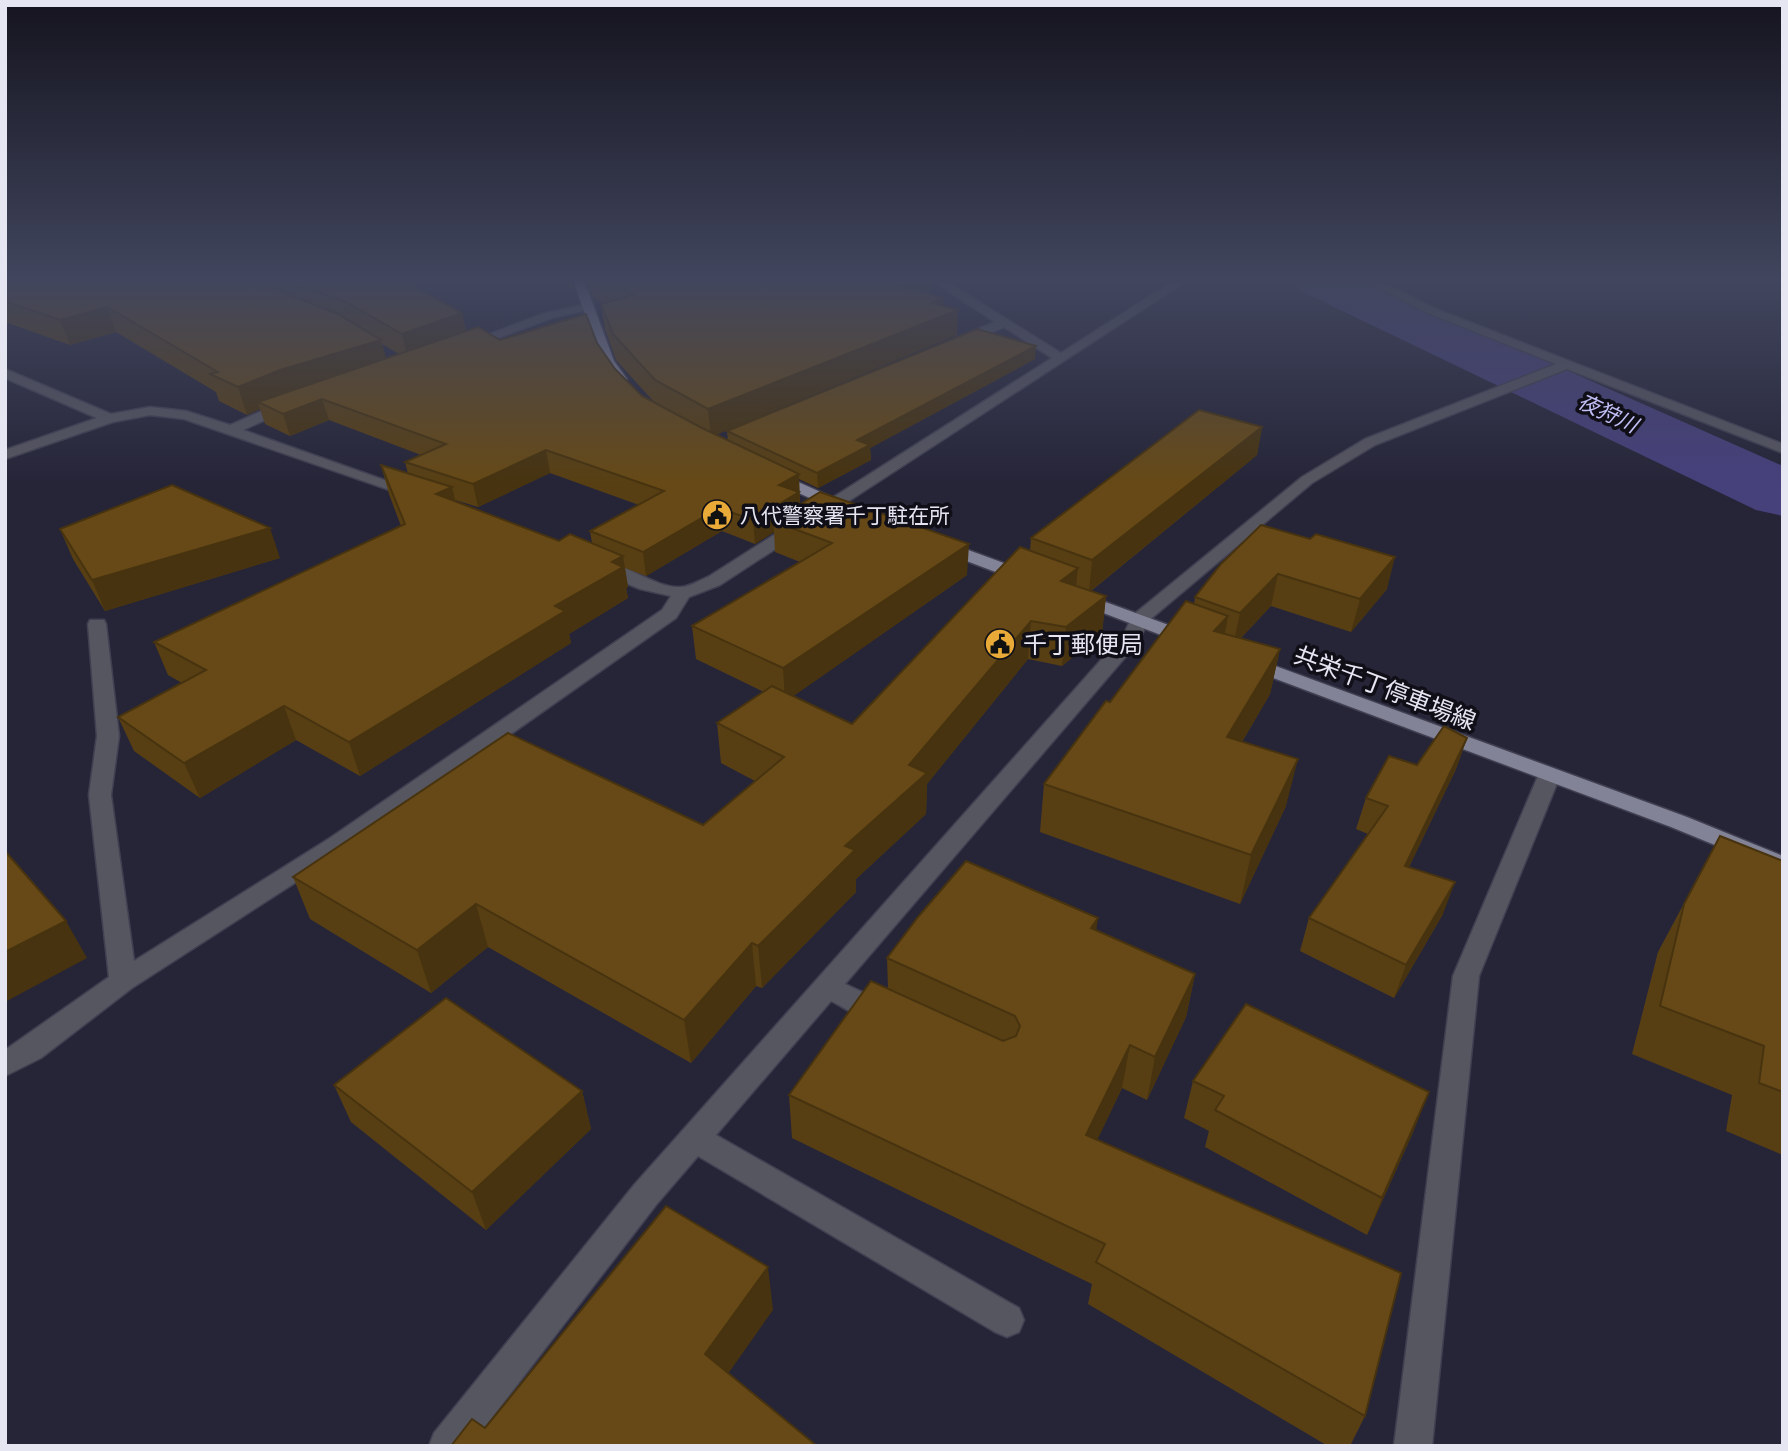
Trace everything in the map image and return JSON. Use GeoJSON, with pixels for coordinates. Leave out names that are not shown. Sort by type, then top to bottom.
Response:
{"type":"FeatureCollection","features":[{"type":"Feature","properties":{"kind":"main road"},"geometry":{"type":"LineString","coordinates":[[603,348],[608,361],[634,394]]}},
{"type":"Feature","properties":{"kind":"main road"},"geometry":{"type":"LineString","coordinates":[[760,469],[833,504],[859,513]]}},
{"type":"Feature","properties":{"kind":"main road"},"geometry":{"type":"LineString","coordinates":[[922,538],[1037,581]]}},
{"type":"Feature","properties":{"kind":"main road"},"geometry":{"type":"LineString","coordinates":[[1062,591],[1203,645]]}},
{"type":"Feature","properties":{"kind":"main road","name":"共栄千丁停車場線"},"geometry":{"type":"LineString","coordinates":[[1228,654],[1549,776],[1679,822],[1783,865]]}},
{"type":"Feature","properties":{"kind":"street"},"geometry":{"type":"LineString","coordinates":[[1044,348],[1059,357]]}},
{"type":"Feature","properties":{"kind":"street"},"geometry":{"type":"LineString","coordinates":[[586,560],[646,585],[682,593],[714,582],[1074,348]]}},
{"type":"Feature","properties":{"kind":"street"},"geometry":{"type":"LineString","coordinates":[[1519,348],[1783,449]]}},
{"type":"Feature","properties":{"kind":"street"},"geometry":{"type":"LineString","coordinates":[[447,1446],[645,1195],[1133,636],[1139,620],[1307,480],[1370,442],[1562,366]]}},
{"type":"Feature","properties":{"kind":"street"},"geometry":{"type":"LineString","coordinates":[[5,373],[110,418]]}},
{"type":"Feature","properties":{"kind":"street"},"geometry":{"type":"LineString","coordinates":[[229,431],[306,398]]}},
{"type":"Feature","properties":{"kind":"street"},"geometry":{"type":"LineString","coordinates":[[5,455],[110,418],[150,411],[186,415],[425,497]]}},
{"type":"Feature","properties":{"kind":"street"},"geometry":{"type":"LineString","coordinates":[[5,1064],[31,1050],[123,981],[338,844],[669,614],[682,593]]}},
{"type":"Feature","properties":{"kind":"street"},"geometry":{"type":"LineString","coordinates":[[97,624],[108,737],[100,794],[123,981]]}},
{"type":"Feature","properties":{"kind":"street"},"geometry":{"type":"LineString","coordinates":[[1413,1446],[1466,976],[1549,776]]}},
{"type":"Feature","properties":{"kind":"street"},"geometry":{"type":"LineString","coordinates":[[827,987],[901,1022]]}},
{"type":"Feature","properties":{"kind":"street"},"geometry":{"type":"LineString","coordinates":[[695,1138],[1007,1320]]}},
{"type":"Feature","properties":{"kind":"building"},"geometry":{"type":"Polygon","coordinates":[[[177,348],[355,348],[280,370],[238,387],[210,374],[218,372],[177,348]]]}},
{"type":"Feature","properties":{"kind":"building"},"geometry":{"type":"Polygon","coordinates":[[[417,348],[600,348],[615,369],[642,396],[799,474],[779,485],[799,492],[753,520],[719,508],[643,552],[590,531],[664,491],[546,450],[473,484],[405,462],[446,444],[322,399],[283,414],[258,402],[417,348]]]}},
{"type":"Feature","properties":{"kind":"building"},"geometry":{"type":"Polygon","coordinates":[[[626,348],[863,348],[708,409],[655,380],[626,348]]]}},
{"type":"Feature","properties":{"kind":"building"},"geometry":{"type":"Polygon","coordinates":[[[931,348],[1033,348],[857,440],[870,445],[817,473],[727,431],[931,348]]]}},
{"type":"Feature","properties":{"kind":"building"},"geometry":{"type":"Polygon","coordinates":[[[1199,410],[1262,427],[1092,560],[1031,538],[1199,410]]]}},
{"type":"Feature","properties":{"kind":"building"},"geometry":{"type":"Polygon","coordinates":[[[381,465],[452,487],[436,494],[559,541],[570,534],[623,556],[612,562],[623,567],[555,606],[565,611],[349,742],[284,706],[184,763],[118,717],[206,670],[154,642],[405,524],[381,465]]]}},
{"type":"Feature","properties":{"kind":"building"},"geometry":{"type":"Polygon","coordinates":[[[172,485],[270,528],[92,580],[60,529],[172,485]]]}},
{"type":"Feature","properties":{"kind":"building"},"geometry":{"type":"Polygon","coordinates":[[[820,492],[969,544],[783,668],[692,626],[832,543],[773,521],[820,492]]]}},
{"type":"Feature","properties":{"kind":"building"},"geometry":{"type":"Polygon","coordinates":[[[1261,525],[1310,539],[1316,534],[1395,557],[1360,599],[1278,574],[1240,613],[1195,597],[1221,564],[1261,525]]]}},
{"type":"Feature","properties":{"kind":"building"},"geometry":{"type":"Polygon","coordinates":[[[1020,547],[1078,568],[1061,581],[1106,596],[1066,627],[1031,621],[909,765],[927,773],[845,846],[855,850],[758,946],[752,943],[684,1020],[476,904],[417,950],[293,877],[508,733],[703,825],[784,757],[717,723],[772,686],[852,724],[1020,547]]]}},
{"type":"Feature","properties":{"kind":"building"},"geometry":{"type":"Polygon","coordinates":[[[1186,601],[1228,616],[1214,631],[1280,649],[1227,737],[1298,759],[1251,855],[1044,784],[1186,601]]]}},
{"type":"Feature","properties":{"kind":"building"},"geometry":{"type":"Polygon","coordinates":[[[1444,726],[1467,738],[1405,866],[1455,882],[1406,965],[1309,918],[1388,806],[1366,798],[1389,756],[1417,765],[1444,726]]]}},
{"type":"Feature","properties":{"kind":"building"},"geometry":{"type":"Polygon","coordinates":[[[1720,836],[1783,861],[1783,1092],[1759,1083],[1764,1046],[1660,1006],[1684,904],[1720,836]]]}},
{"type":"Feature","properties":{"kind":"building"},"geometry":{"type":"Polygon","coordinates":[[[5,851],[66,921],[5,952],[5,851]]]}},
{"type":"Feature","properties":{"kind":"building"},"geometry":{"type":"Polygon","coordinates":[[[966,861],[1098,918],[1091,928],[1195,974],[1155,1057],[1130,1045],[1086,1135],[1401,1273],[1365,1416],[1096,1262],[1105,1244],[789,1095],[871,981],[1003,1041],[1016,1036],[1020,1026],[1015,1016],[887,958],[966,861]]]}},
{"type":"Feature","properties":{"kind":"building"},"geometry":{"type":"Polygon","coordinates":[[[446,998],[582,1091],[472,1192],[334,1085],[446,998]]]}},
{"type":"Feature","properties":{"kind":"building"},"geometry":{"type":"Polygon","coordinates":[[[1246,1004],[1429,1092],[1382,1198],[1215,1110],[1224,1096],[1193,1081],[1246,1004]]]}},
{"type":"Feature","properties":{"kind":"building"},"geometry":{"type":"Polygon","coordinates":[[[666,1206],[768,1267],[705,1354],[817,1446],[451,1446],[472,1419],[485,1428],[666,1206]]]}},
{"type":"Feature","properties":{"kind":"waterway","name":"夜狩川"},"geometry":{"type":"LineString","coordinates":[[1466,348],[1783,494]]}},
{"type":"Feature","properties":{"kind":"place","name":"八代警察署千丁駐在所"},"geometry":{"type":"Point","coordinates":[717,515]}},
{"type":"Feature","properties":{"kind":"place","name":"千丁郵便局"},"geometry":{"type":"Point","coordinates":[1000,644]}}]}
